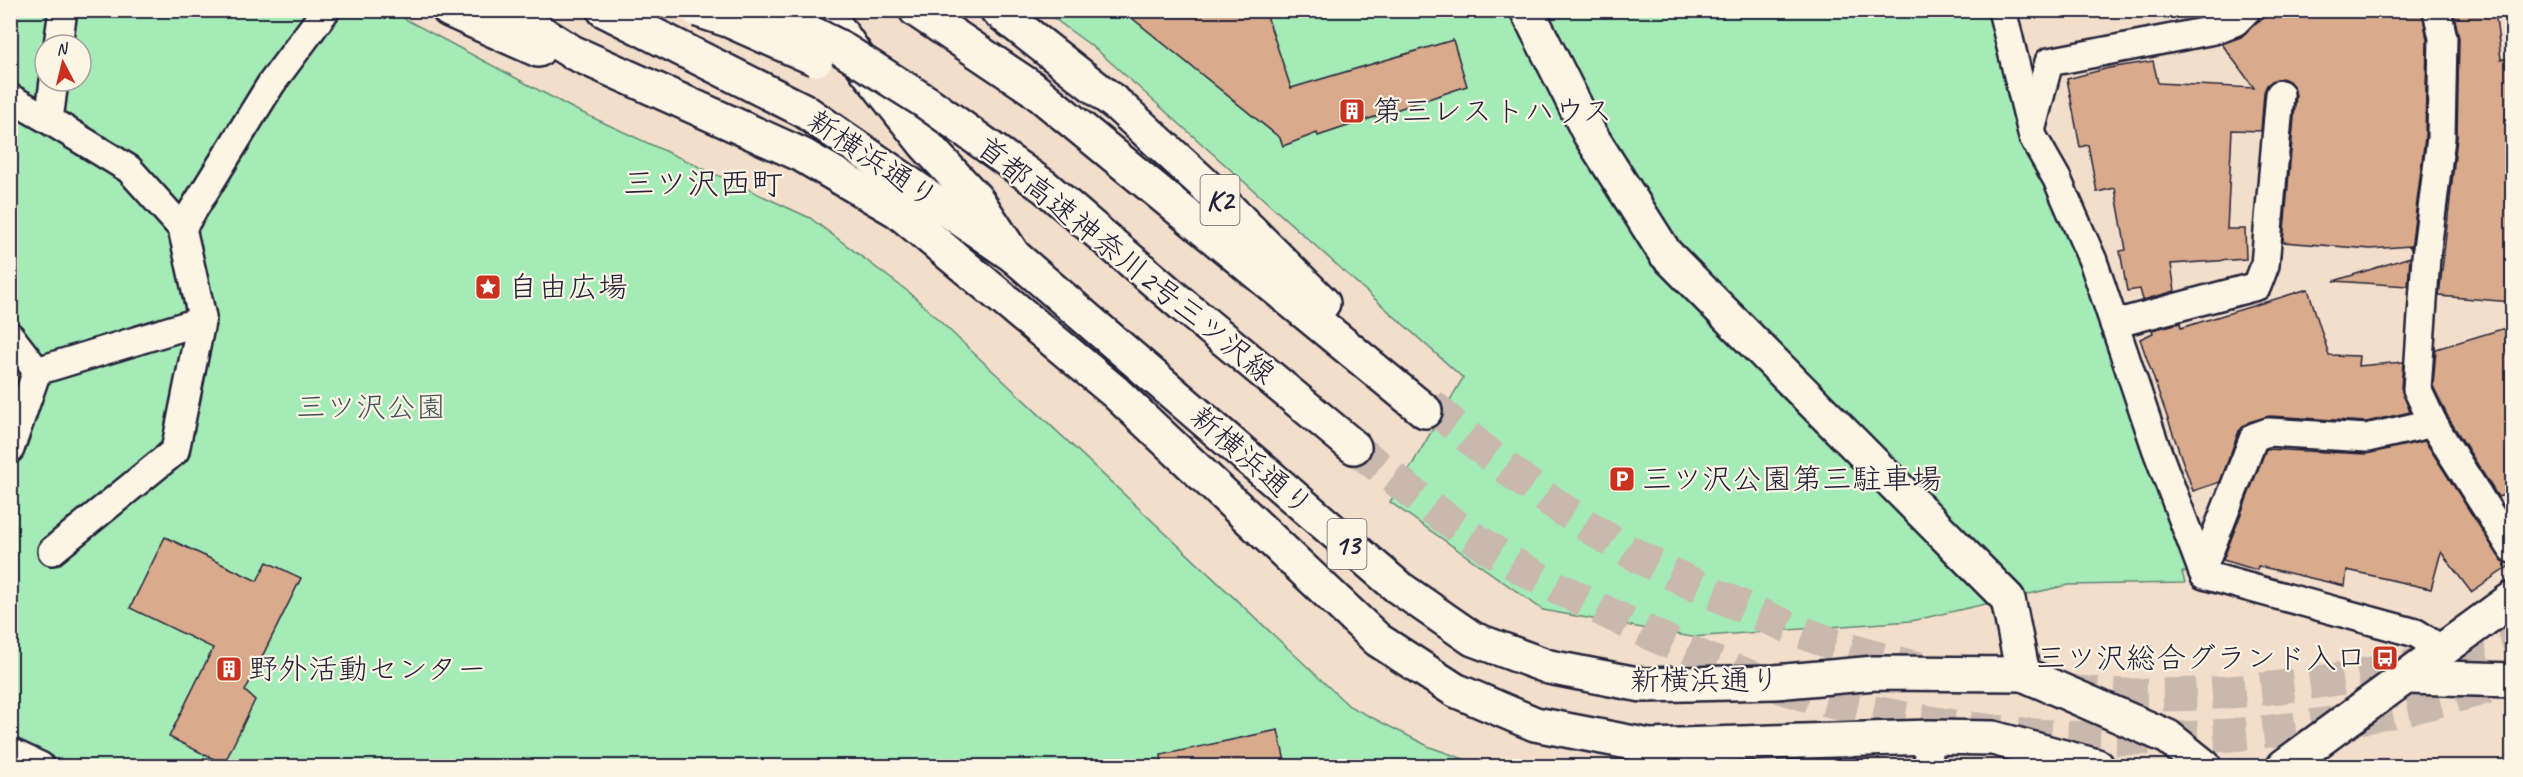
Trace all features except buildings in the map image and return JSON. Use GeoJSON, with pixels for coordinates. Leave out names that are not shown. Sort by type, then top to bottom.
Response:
{"type":"FeatureCollection","features":[{"type":"Feature","properties":{"kind":"main road"},"geometry":{"type":"LineString","coordinates":[[449,10],[532,49],[578,56]]}},
{"type":"Feature","properties":{"kind":"main road","name":"新横浜通り"},"geometry":{"type":"LineString","coordinates":[[505,10],[578,56],[802,155],[898,211],[1115,392],[1378,640],[1455,690],[1535,724],[1649,746],[1929,752],[1993,738],[2097,766]]}},
{"type":"Feature","properties":{"kind":"main road","name":"新横浜通り"},"geometry":{"type":"LineString","coordinates":[[604,10],[803,110],[1014,256],[1398,587],[1473,639],[1549,667],[1642,685],[1775,682],[1875,673],[2023,674],[2168,737],[2204,766]]}},
{"type":"Feature","properties":{"kind":"main road"},"geometry":{"type":"LineString","coordinates":[[698,10],[728,20],[849,73],[1046,187]]}},
{"type":"Feature","properties":{"kind":"main road","name":"首都高速神奈川2号三ツ沢線"},"geometry":{"type":"LineString","coordinates":[[766,10],[837,46],[926,102],[1046,187],[1184,306],[1354,447]]}},
{"type":"Feature","properties":{"kind":"main road"},"geometry":{"type":"LineString","coordinates":[[820,10],[834,23],[867,71],[925,144],[977,200],[1014,256]]}},
{"type":"Feature","properties":{"kind":"main road","name":"K2"},"geometry":{"type":"LineString","coordinates":[[916,10],[1032,88],[1428,407],[1202,182],[1119,106],[997,10]]}},
{"type":"Feature","properties":{"kind":"main road"},"geometry":{"type":"LineString","coordinates":[[1527,10],[1589,133],[1665,253],[2008,599],[2023,674]]}},
{"type":"Feature","properties":{"kind":"main road"},"geometry":{"type":"LineString","coordinates":[[2284,766],[2512,599]]}},
{"type":"Feature","properties":{"kind":"main road"},"geometry":{"type":"LineString","coordinates":[[2408,677],[2512,680]]}},
{"type":"Feature","properties":{"kind":"street"},"geometry":{"type":"LineString","coordinates":[[60,33],[63,10]]}},
{"type":"Feature","properties":{"kind":"street"},"geometry":{"type":"LineString","coordinates":[[182,228],[271,84],[326,10]]}},
{"type":"Feature","properties":{"kind":"street"},"geometry":{"type":"LineString","coordinates":[[2002,10],[2033,137],[2057,179],[2093,261],[2156,448],[2204,575],[2416,633],[2442,650]]}},
{"type":"Feature","properties":{"kind":"street"},"geometry":{"type":"LineString","coordinates":[[2031,128],[2049,62],[2214,30],[2235,21],[2247,10]]}},
{"type":"Feature","properties":{"kind":"street"},"geometry":{"type":"LineString","coordinates":[[2437,10],[2443,38],[2441,138],[2426,257],[2417,389],[2433,423],[2512,549]]}},
{"type":"Feature","properties":{"kind":"street"},"geometry":{"type":"LineString","coordinates":[[49,120],[52,93]]}},
{"type":"Feature","properties":{"kind":"street"},"geometry":{"type":"LineString","coordinates":[[2114,324],[2257,286],[2265,265],[2280,94]]}},
{"type":"Feature","properties":{"kind":"street"},"geometry":{"type":"LineString","coordinates":[[10,98],[129,170],[182,228],[201,321],[174,451],[52,550]]}},
{"type":"Feature","properties":{"kind":"street"},"geometry":{"type":"LineString","coordinates":[[37,371],[201,321]]}},
{"type":"Feature","properties":{"kind":"street"},"geometry":{"type":"LineString","coordinates":[[10,336],[37,371]]}},
{"type":"Feature","properties":{"kind":"street"},"geometry":{"type":"LineString","coordinates":[[10,449],[37,371]]}},
{"type":"Feature","properties":{"kind":"street"},"geometry":{"type":"LineString","coordinates":[[2202,570],[2254,437],[2268,432],[2367,438],[2433,423]]}},
{"type":"Feature","properties":{"kind":"street"},"geometry":{"type":"LineString","coordinates":[[10,752],[40,766]]}},
{"type":"Feature","properties":{"kind":"green space","name":"三ツ沢公園"},"geometry":{"type":"Polygon","coordinates":[[[10,11],[390,11],[574,109],[810,218],[910,293],[1349,706],[1430,747],[1483,766],[11,766],[10,11]]]}},
{"type":"Feature","properties":{"kind":"green space"},"geometry":{"type":"Polygon","coordinates":[[[1044,11],[2003,11],[2057,179],[2204,575],[2182,572],[2185,583],[2068,585],[1911,621],[1692,637],[1543,610],[1390,502],[1463,378],[1097,50],[1044,11]]]}},
{"type":"Feature","properties":{"kind":"tunnel"},"geometry":{"type":"LineString","coordinates":[[1430,404],[1474,442],[1543,495],[1591,528],[1646,561],[1723,598],[1805,633],[1850,649],[1920,668]]}},
{"type":"Feature","properties":{"kind":"tunnel"},"geometry":{"type":"LineString","coordinates":[[1354,447],[1468,534],[1561,590],[1665,640],[1739,672],[1790,690],[1863,710],[2012,733],[2083,738],[2154,739],[2295,728],[2364,717],[2434,702],[2502,683]]}},
{"type":"Feature","properties":{"kind":"tunnel"},"geometry":{"type":"LineString","coordinates":[[2065,691],[2147,695],[2271,688],[2393,669],[2512,640]]}},
{"type":"Feature","properties":{"kind":"place","name":"第三レストハウス"},"geometry":{"type":"Point","coordinates":[1352,111]}},
{"type":"Feature","properties":{"kind":"place","name":"自由広場"},"geometry":{"type":"Point","coordinates":[488,287]}},
{"type":"Feature","properties":{"kind":"place","name":"三ツ沢公園第三駐車場"},"geometry":{"type":"Point","coordinates":[1622,479]}},
{"type":"Feature","properties":{"kind":"place","name":"三ツ沢総合グランド入口"},"geometry":{"type":"Point","coordinates":[2385,658]}},
{"type":"Feature","properties":{"kind":"place","name":"野外活動センター"},"geometry":{"type":"Point","coordinates":[229,669]}},
{"type":"Feature","properties":{"kind":"district","name":"三ツ沢西町"},"geometry":{"type":"Point","coordinates":[703,183]}}]}
